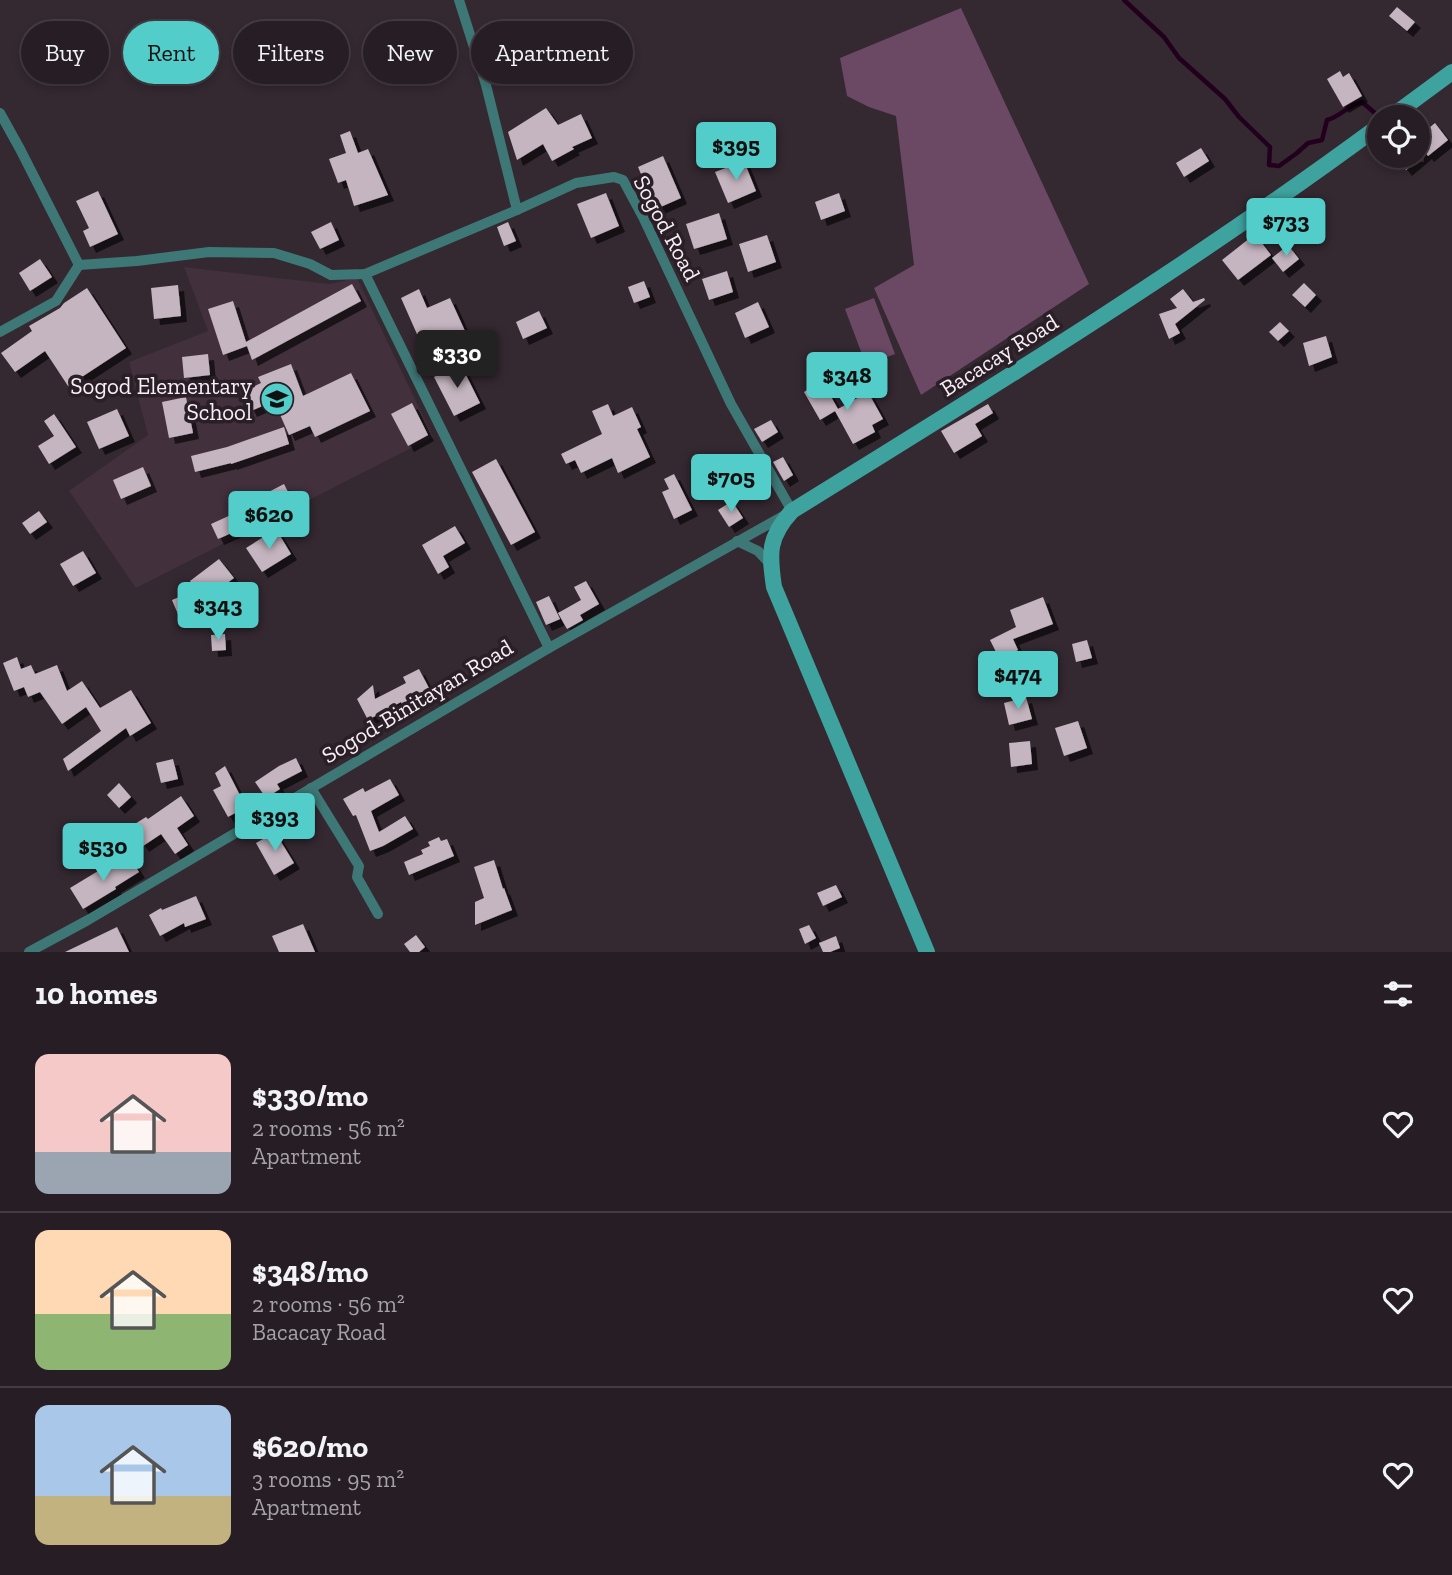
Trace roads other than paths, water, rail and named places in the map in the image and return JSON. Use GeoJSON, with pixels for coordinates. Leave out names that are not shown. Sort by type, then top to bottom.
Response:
{"type":"FeatureCollection","features":[{"type":"Feature","properties":{"kind":"main road"},"geometry":{"type":"LineString","coordinates":[[1407,105],[1452,72]]}},
{"type":"Feature","properties":{"kind":"main road","name":"Bacacay Road"},"geometry":{"type":"LineString","coordinates":[[926,952],[774,587],[771,547],[775,533],[792,511],[1021,369],[1163,276],[1367,134]]}},
{"type":"Feature","properties":{"kind":"street"},"geometry":{"type":"LineString","coordinates":[[79,265],[209,252],[274,253],[310,264],[331,275],[365,274],[517,210],[485,85],[459,0]]}},
{"type":"Feature","properties":{"kind":"street"},"geometry":{"type":"LineString","coordinates":[[0,113],[79,265]]}},
{"type":"Feature","properties":{"kind":"street","name":"Sogod Road"},"geometry":{"type":"LineString","coordinates":[[517,210],[576,183],[614,177],[623,180],[731,404],[792,511]]}},
{"type":"Feature","properties":{"kind":"street"},"geometry":{"type":"LineString","coordinates":[[0,332],[56,301],[79,265]]}},
{"type":"Feature","properties":{"kind":"street"},"geometry":{"type":"LineString","coordinates":[[365,274],[549,648]]}},
{"type":"Feature","properties":{"kind":"street","name":"Sogod-Binitayan Road"},"geometry":{"type":"LineString","coordinates":[[29,952],[88,920],[549,648],[792,511]]}},
{"type":"Feature","properties":{"kind":"street"},"geometry":{"type":"LineString","coordinates":[[737,541],[758,551],[771,565]]}},
{"type":"Feature","properties":{"kind":"street"},"geometry":{"type":"LineString","coordinates":[[311,788],[359,866],[357,877],[378,914]]}},
{"type":"Feature","properties":{"kind":"waterway"},"geometry":{"type":"LineString","coordinates":[[1124,0],[1164,37],[1179,58],[1225,99],[1270,147],[1269,165],[1279,166],[1308,143],[1322,140],[1327,120],[1362,102],[1367,106]]}},
{"type":"Feature","properties":{"kind":"place","name":"Sogod Elementary School"},"geometry":{"type":"Point","coordinates":[277,399]}}]}
